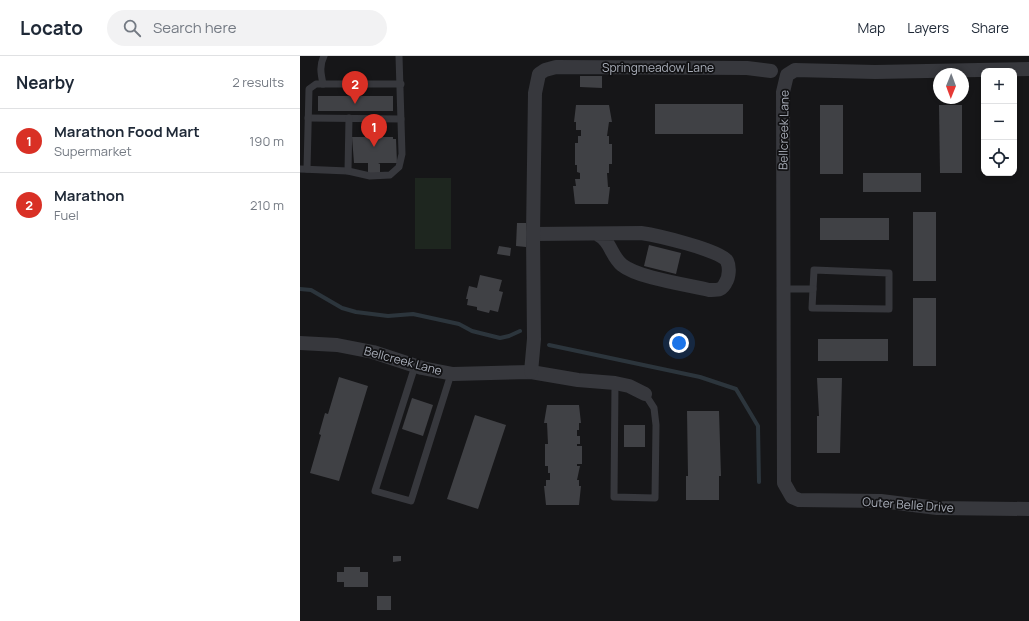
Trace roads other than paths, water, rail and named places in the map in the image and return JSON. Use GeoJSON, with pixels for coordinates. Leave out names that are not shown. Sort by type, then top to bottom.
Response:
{"type":"FeatureCollection","features":[{"type":"Feature","properties":{"kind":"street","name":"Springmeadow Lane"},"geometry":{"type":"LineString","coordinates":[[533,234],[535,94],[539,74],[545,70],[556,67],[664,62],[772,71]]}},
{"type":"Feature","properties":{"kind":"street","name":"Bellcreek Lane"},"geometry":{"type":"LineString","coordinates":[[789,493],[784,483],[783,92],[787,75],[795,70],[876,72],[1029,69]]}},
{"type":"Feature","properties":{"kind":"street"},"geometry":{"type":"LineString","coordinates":[[531,372],[534,339],[533,234],[641,233],[717,253],[726,260],[728,264],[727,281],[723,287],[718,290],[709,290],[629,270],[617,260],[607,242],[598,234]]}},
{"type":"Feature","properties":{"kind":"street","name":"Bellcreek Lane"},"geometry":{"type":"LineString","coordinates":[[300,343],[337,345],[373,352],[416,366],[451,374],[531,372],[578,380],[615,383],[629,386],[646,394]]}},
{"type":"Feature","properties":{"kind":"street","name":"Outer Belle Drive"},"geometry":{"type":"LineString","coordinates":[[789,493],[799,500],[812,501],[881,500],[937,508],[1029,509]]}},
{"type":"Feature","properties":{"kind":"lane"},"geometry":{"type":"LineString","coordinates":[[324,56],[321,67],[324,84]]}},
{"type":"Feature","properties":{"kind":"lane"},"geometry":{"type":"LineString","coordinates":[[398,56],[401,84],[402,154],[399,167],[390,175],[370,176],[348,171],[304,169],[309,89],[316,84],[401,84]]}},
{"type":"Feature","properties":{"kind":"lane"},"geometry":{"type":"LineString","coordinates":[[308,118],[401,119]]}},
{"type":"Feature","properties":{"kind":"lane"},"geometry":{"type":"LineString","coordinates":[[348,171],[349,118]]}},
{"type":"Feature","properties":{"kind":"lane"},"geometry":{"type":"LineString","coordinates":[[814,270],[889,273],[889,309],[812,308],[813,288],[814,270]]}},
{"type":"Feature","properties":{"kind":"lane"},"geometry":{"type":"LineString","coordinates":[[784,289],[813,288]]}},
{"type":"Feature","properties":{"kind":"lane"},"geometry":{"type":"LineString","coordinates":[[416,366],[375,491],[411,501],[451,374]]}},
{"type":"Feature","properties":{"kind":"lane"},"geometry":{"type":"LineString","coordinates":[[615,383],[614,497],[655,498],[656,425],[654,408],[646,394]]}},
{"type":"Feature","properties":{"kind":"waterway"},"geometry":{"type":"LineString","coordinates":[[300,289],[311,290],[342,308],[356,312],[388,316],[413,314],[459,324],[472,331],[500,338],[520,331]]}},
{"type":"Feature","properties":{"kind":"waterway"},"geometry":{"type":"LineString","coordinates":[[549,345],[700,377],[736,389],[758,426],[759,482]]}},
{"type":"Feature","properties":{"kind":"place","name":"Marathon"},"geometry":{"type":"Point","coordinates":[355,104]}},
{"type":"Feature","properties":{"kind":"place","name":"Marathon Food Mart"},"geometry":{"type":"Point","coordinates":[374,147]}}]}
